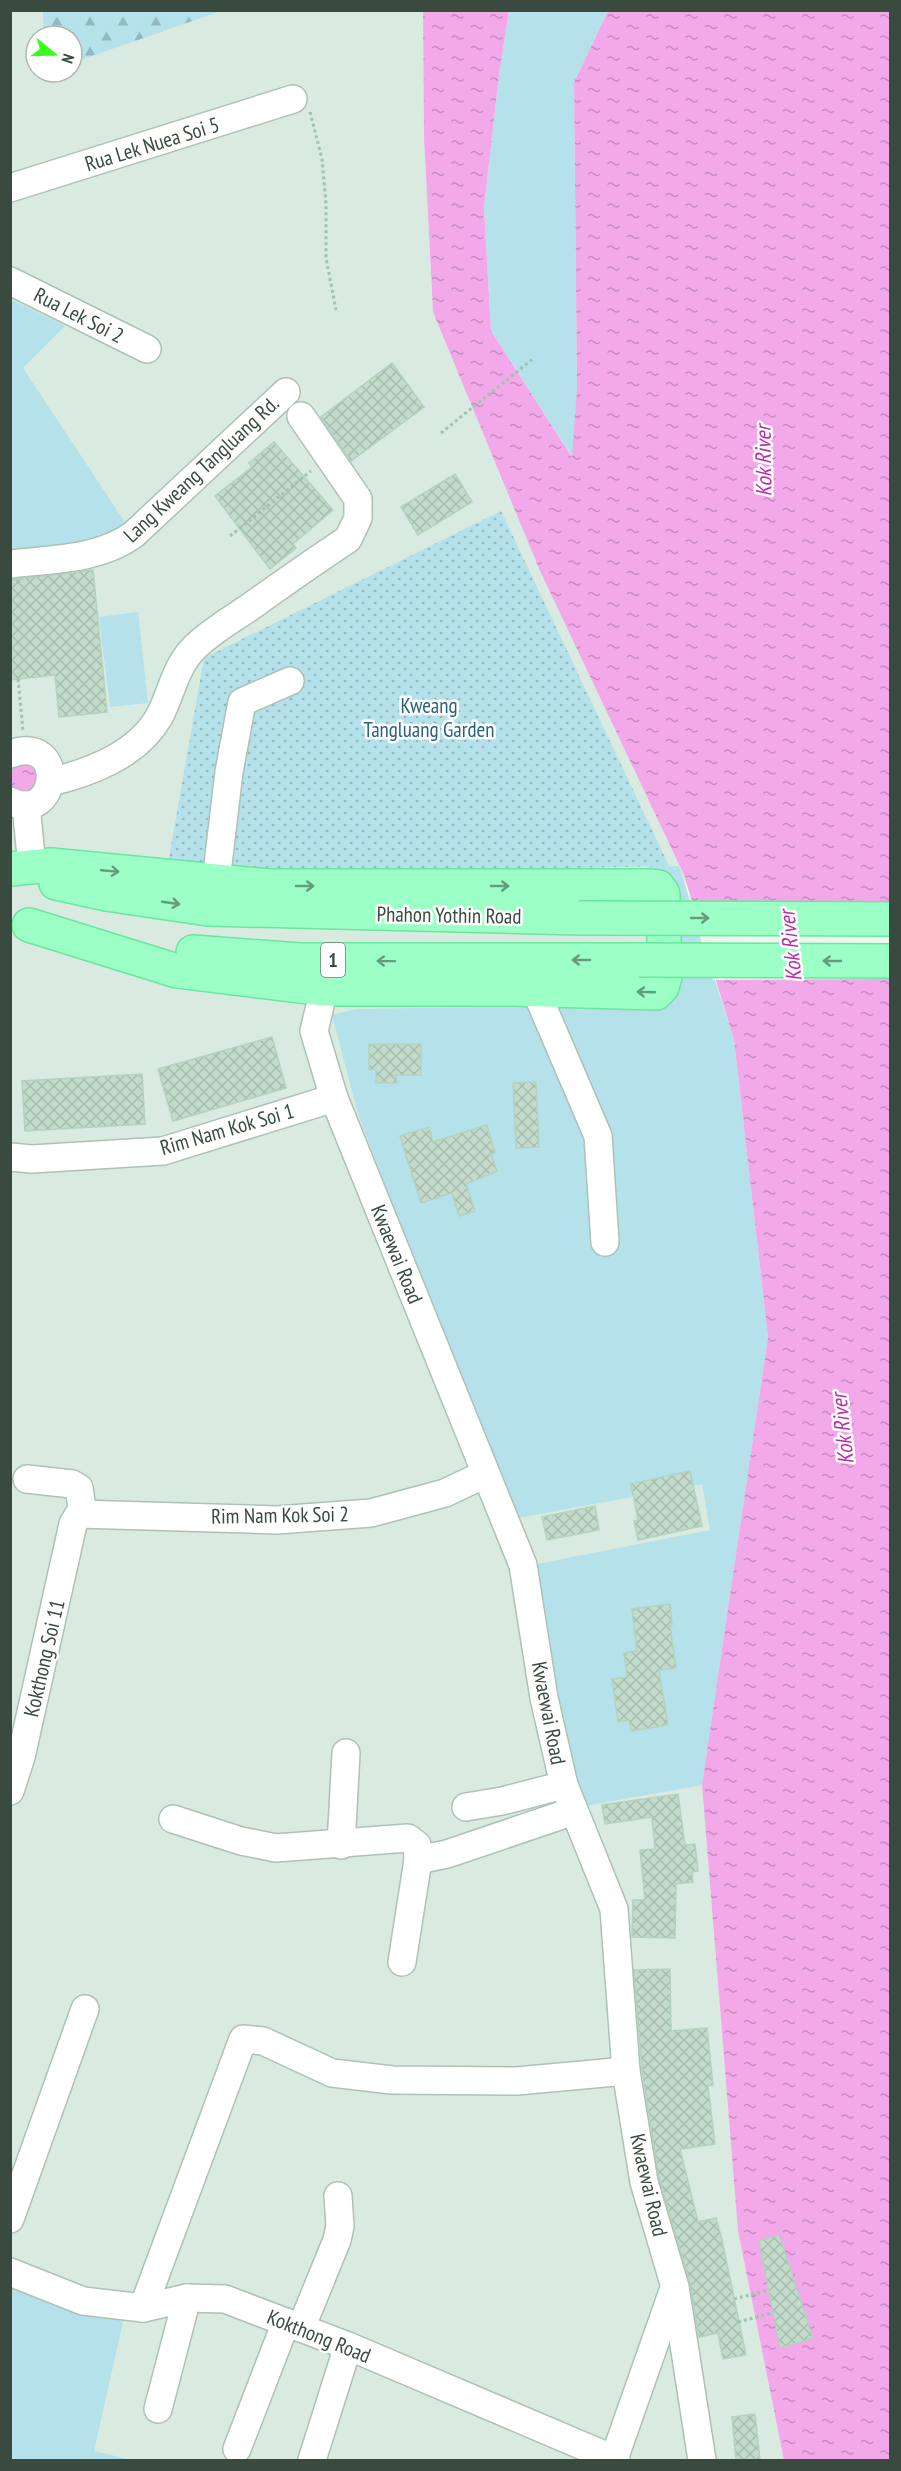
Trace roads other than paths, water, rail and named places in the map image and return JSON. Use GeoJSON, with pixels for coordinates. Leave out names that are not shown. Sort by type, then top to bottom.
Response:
{"type":"FeatureCollection","features":[{"type":"Feature","properties":{"kind":"main road"},"geometry":{"type":"LineString","coordinates":[[18,870],[51,865],[269,886],[658,887],[663,894],[665,977],[662,987],[656,993],[535,989],[324,989],[177,971],[20,923]]}},
{"type":"Feature","properties":{"kind":"main road","name":"Phahon Yothin Road"},"geometry":{"type":"LineString","coordinates":[[18,870],[106,894],[208,909],[579,918],[891,919]]}},
{"type":"Feature","properties":{"kind":"main road","name":"1"},"geometry":{"type":"LineString","coordinates":[[20,923],[182,951],[300,960],[891,961]]}},
{"type":"Feature","properties":{"kind":"street","name":"Rua Lek Nuea Soi 5"},"geometry":{"type":"LineString","coordinates":[[10,188],[293,99]]}},
{"type":"Feature","properties":{"kind":"street","name":"Rua Lek Soi 2"},"geometry":{"type":"LineString","coordinates":[[10,281],[147,349]]}},
{"type":"Feature","properties":{"kind":"street","name":"Lang Kweang Tangluang Rd."},"geometry":{"type":"LineString","coordinates":[[10,564],[96,554],[117,547],[133,535],[286,392]]}},
{"type":"Feature","properties":{"kind":"street"},"geometry":{"type":"LineString","coordinates":[[51,782],[79,775],[114,759],[140,740],[158,718],[175,677],[193,649],[219,628],[348,539],[358,518],[358,499],[301,416]]}},
{"type":"Feature","properties":{"kind":"street"},"geometry":{"type":"LineString","coordinates":[[216,880],[229,772],[242,702],[290,681]]}},
{"type":"Feature","properties":{"kind":"street"},"geometry":{"type":"LineString","coordinates":[[18,752],[34,752],[44,759],[50,767],[51,782],[45,796],[38,801],[18,803],[18,870]]}},
{"type":"Feature","properties":{"kind":"street","name":"Kwaewai Road"},"geometry":{"type":"LineString","coordinates":[[324,989],[314,1031],[334,1098],[523,1565],[544,1698],[564,1785],[614,1909],[626,2071],[644,2181],[675,2287],[702,2460]]}},
{"type":"Feature","properties":{"kind":"street"},"geometry":{"type":"LineString","coordinates":[[535,989],[598,1136],[605,1242]]}},
{"type":"Feature","properties":{"kind":"street","name":"Rim Nam Kok Soi 1"},"geometry":{"type":"LineString","coordinates":[[10,1157],[32,1159],[163,1151],[334,1098]]}},
{"type":"Feature","properties":{"kind":"street","name":"Rim Nam Kok Soi 2"},"geometry":{"type":"LineString","coordinates":[[78,1519],[277,1520],[371,1513],[445,1493],[485,1474]]}},
{"type":"Feature","properties":{"kind":"street"},"geometry":{"type":"LineString","coordinates":[[27,1479],[72,1484],[79,1488],[78,1519]]}},
{"type":"Feature","properties":{"kind":"street","name":"Kokthong Soi 11"},"geometry":{"type":"LineString","coordinates":[[10,1791],[16,1756],[78,1519]]}},
{"type":"Feature","properties":{"kind":"street"},"geometry":{"type":"LineString","coordinates":[[341,1845],[346,1753]]}},
{"type":"Feature","properties":{"kind":"street"},"geometry":{"type":"LineString","coordinates":[[466,1807],[502,1801],[564,1785]]}},
{"type":"Feature","properties":{"kind":"street"},"geometry":{"type":"LineString","coordinates":[[418,1860],[447,1854],[574,1811]]}},
{"type":"Feature","properties":{"kind":"street"},"geometry":{"type":"LineString","coordinates":[[173,1819],[241,1841],[276,1848],[341,1845],[408,1838],[417,1845],[418,1860],[402,1962]]}},
{"type":"Feature","properties":{"kind":"street"},"geometry":{"type":"LineString","coordinates":[[10,2219],[85,2009]]}},
{"type":"Feature","properties":{"kind":"street"},"geometry":{"type":"LineString","coordinates":[[143,2308],[243,2040],[263,2041],[332,2073],[392,2080],[517,2081],[626,2071]]}},
{"type":"Feature","properties":{"kind":"street"},"geometry":{"type":"LineString","coordinates":[[237,2449],[294,2325],[337,2240],[340,2226],[338,2196]]}},
{"type":"Feature","properties":{"kind":"street","name":"Kokthong Road"},"geometry":{"type":"LineString","coordinates":[[10,2272],[83,2301],[143,2308],[187,2298],[225,2299],[348,2346],[615,2460]]}},
{"type":"Feature","properties":{"kind":"street"},"geometry":{"type":"LineString","coordinates":[[615,2460],[675,2287]]}},
{"type":"Feature","properties":{"kind":"street"},"geometry":{"type":"LineString","coordinates":[[158,2409],[187,2298]]}},
{"type":"Feature","properties":{"kind":"street"},"geometry":{"type":"LineString","coordinates":[[312,2460],[348,2346]]}},
{"type":"Feature","properties":{"kind":"water","name":"Kok River"},"geometry":{"type":"Polygon","coordinates":[[[423,11],[509,11],[499,75],[484,208],[491,331],[572,457],[577,388],[574,82],[608,11],[890,11],[890,2460],[784,2460],[738,2231],[702,1785],[768,1337],[734,1040],[684,875],[540,571],[433,312],[424,137],[423,11]]]}},
{"type":"Feature","properties":{"kind":"water"},"geometry":{"type":"Polygon","coordinates":[[[33,763],[41,776],[31,793],[12,788],[12,767],[33,763]]]}},
{"type":"Feature","properties":{"kind":"park label","name":"Kweang Tangluang Garden"},"geometry":{"type":"Point","coordinates":[429,717]}}]}
